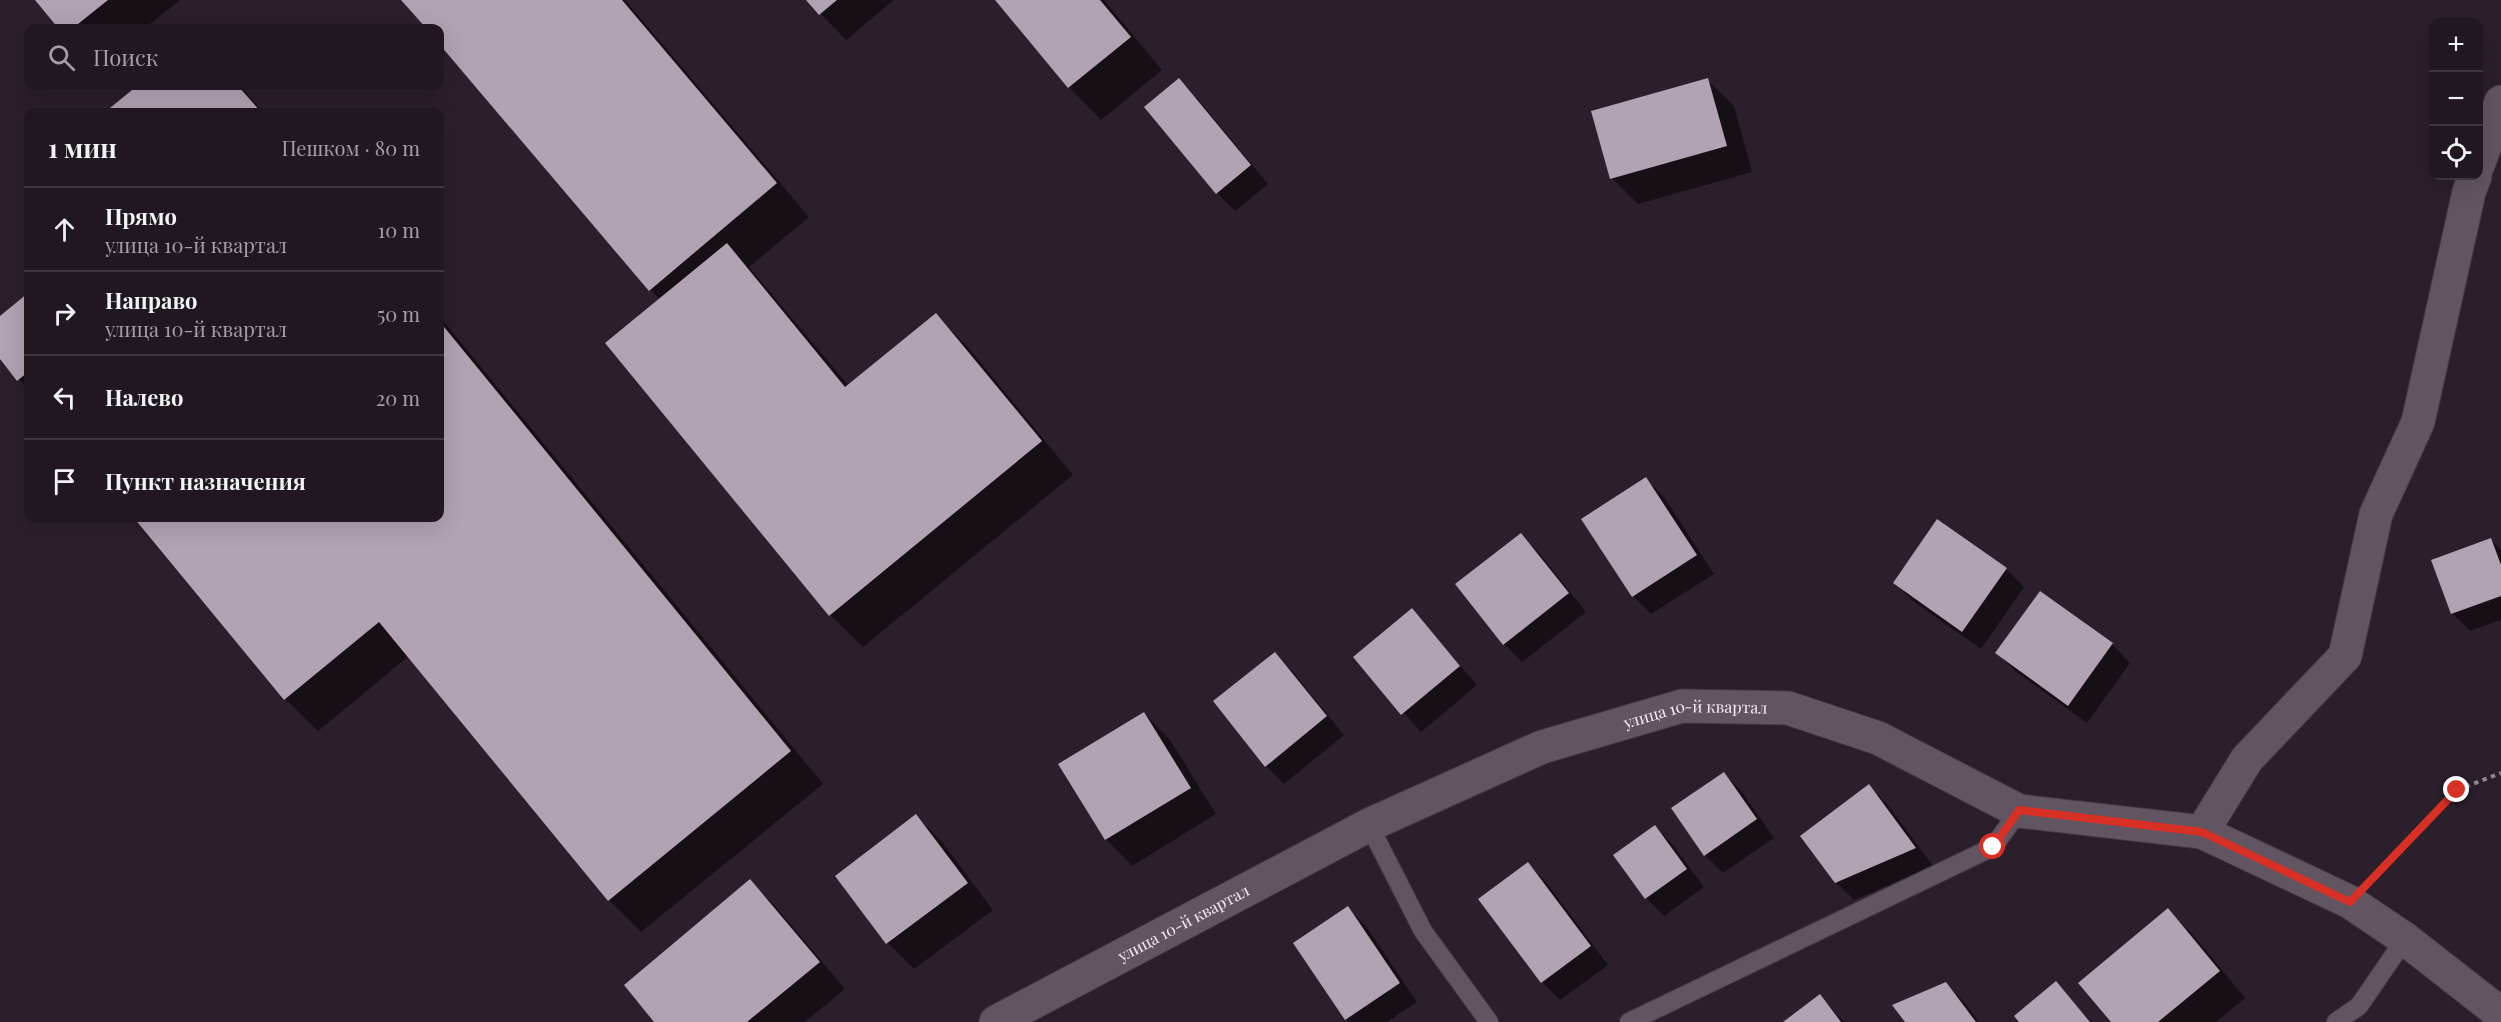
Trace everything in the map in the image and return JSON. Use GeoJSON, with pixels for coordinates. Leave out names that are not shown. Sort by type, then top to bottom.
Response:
{"type":"FeatureCollection","features":[{"type":"Feature","properties":{"kind":"street"},"geometry":{"type":"LineString","coordinates":[[2483,151],[2501,102]]}},
{"type":"Feature","properties":{"kind":"street"},"geometry":{"type":"LineString","coordinates":[[2202,832],[2247,759],[2345,656],[2376,514],[2418,422],[2474,180]]}},
{"type":"Feature","properties":{"kind":"street","name":"улица 10-й квартал"},"geometry":{"type":"LineString","coordinates":[[996,1022],[1369,825],[1542,747],[1682,706],[1788,708],[1878,738],[2019,810],[2202,832],[2350,902],[2405,939],[2501,1014]]}},
{"type":"Feature","properties":{"kind":"lane"},"geometry":{"type":"LineString","coordinates":[[1629,1022],[1993,847],[2019,810]]}},
{"type":"Feature","properties":{"kind":"lane"},"geometry":{"type":"LineString","coordinates":[[1369,825],[1423,932],[1489,1022]]}},
{"type":"Feature","properties":{"kind":"lane"},"geometry":{"type":"LineString","coordinates":[[2336,1022],[2359,1006],[2405,939]]}},
{"type":"Feature","properties":{"kind":"path"},"geometry":{"type":"LineString","coordinates":[[2350,902],[2457,790],[2501,773]]}},
{"type":"Feature","properties":{"kind":"building"},"geometry":{"type":"Polygon","coordinates":[[[35,0],[108,0],[78,24],[55,24],[35,0]]]}},
{"type":"Feature","properties":{"kind":"building"},"geometry":{"type":"Polygon","coordinates":[[[401,0],[622,0],[777,183],[649,291],[444,50],[444,24],[422,24],[401,0]]]}},
{"type":"Feature","properties":{"kind":"building"},"geometry":{"type":"Polygon","coordinates":[[[806,0],[837,0],[819,15],[806,0]]]}},
{"type":"Feature","properties":{"kind":"building"},"geometry":{"type":"Polygon","coordinates":[[[995,0],[1100,0],[1131,37],[1068,88],[995,0]]]}},
{"type":"Feature","properties":{"kind":"building"},"geometry":{"type":"Polygon","coordinates":[[[1179,78],[1251,165],[1216,194],[1144,107],[1179,78]]]}},
{"type":"Feature","properties":{"kind":"building"},"geometry":{"type":"Polygon","coordinates":[[[1708,78],[1727,146],[1610,179],[1591,111],[1708,78]]]}},
{"type":"Feature","properties":{"kind":"building"},"geometry":{"type":"Polygon","coordinates":[[[132,90],[242,90],[257,108],[110,108],[132,90]]]}},
{"type":"Feature","properties":{"kind":"building"},"geometry":{"type":"Polygon","coordinates":[[[727,243],[845,387],[936,313],[1042,441],[829,616],[605,343],[727,243]]]}},
{"type":"Feature","properties":{"kind":"building"},"geometry":{"type":"Polygon","coordinates":[[[24,296],[24,375],[17,381],[0,359],[0,316],[24,296]]]}},
{"type":"Feature","properties":{"kind":"building"},"geometry":{"type":"Polygon","coordinates":[[[444,327],[791,751],[608,901],[379,622],[284,700],[137,522],[444,522],[444,327]]]}},
{"type":"Feature","properties":{"kind":"building"},"geometry":{"type":"Polygon","coordinates":[[[1646,477],[1697,555],[1632,597],[1581,519],[1646,477]]]}},
{"type":"Feature","properties":{"kind":"building"},"geometry":{"type":"Polygon","coordinates":[[[1937,519],[2007,568],[1962,632],[1893,583],[1937,519]]]}},
{"type":"Feature","properties":{"kind":"building"},"geometry":{"type":"Polygon","coordinates":[[[1521,533],[1569,593],[1503,645],[1455,584],[1521,533]]]}},
{"type":"Feature","properties":{"kind":"building"},"geometry":{"type":"Polygon","coordinates":[[[2491,538],[2501,565],[2501,596],[2451,614],[2431,560],[2491,538]]]}},
{"type":"Feature","properties":{"kind":"building"},"geometry":{"type":"Polygon","coordinates":[[[2040,591],[2113,643],[2068,706],[1995,653],[2040,591]]]}},
{"type":"Feature","properties":{"kind":"building"},"geometry":{"type":"Polygon","coordinates":[[[1412,608],[1460,666],[1401,715],[1353,657],[1412,608]]]}},
{"type":"Feature","properties":{"kind":"building"},"geometry":{"type":"Polygon","coordinates":[[[1275,652],[1327,716],[1265,767],[1213,701],[1275,652]]]}},
{"type":"Feature","properties":{"kind":"building"},"geometry":{"type":"Polygon","coordinates":[[[1144,712],[1191,788],[1105,840],[1058,764],[1144,712]]]}},
{"type":"Feature","properties":{"kind":"building"},"geometry":{"type":"Polygon","coordinates":[[[1724,772],[1757,819],[1704,856],[1671,808],[1724,772]]]}},
{"type":"Feature","properties":{"kind":"building"},"geometry":{"type":"Polygon","coordinates":[[[1869,784],[1916,848],[1835,883],[1800,836],[1869,784]]]}},
{"type":"Feature","properties":{"kind":"building"},"geometry":{"type":"Polygon","coordinates":[[[916,814],[968,883],[886,944],[835,876],[916,814]]]}},
{"type":"Feature","properties":{"kind":"building"},"geometry":{"type":"Polygon","coordinates":[[[1655,825],[1687,869],[1645,899],[1613,855],[1655,825]]]}},
{"type":"Feature","properties":{"kind":"building"},"geometry":{"type":"Polygon","coordinates":[[[1528,862],[1591,946],[1541,983],[1478,899],[1528,862]]]}},
{"type":"Feature","properties":{"kind":"building"},"geometry":{"type":"Polygon","coordinates":[[[750,879],[820,962],[747,1022],[654,1022],[624,985],[750,879]]]}},
{"type":"Feature","properties":{"kind":"building"},"geometry":{"type":"Polygon","coordinates":[[[1348,906],[1400,983],[1345,1020],[1293,943],[1348,906]]]}},
{"type":"Feature","properties":{"kind":"building"},"geometry":{"type":"Polygon","coordinates":[[[2168,908],[2220,971],[2158,1022],[2111,1022],[2078,983],[2168,908]]]}},
{"type":"Feature","properties":{"kind":"building"},"geometry":{"type":"Polygon","coordinates":[[[2056,981],[2090,1022],[2019,1022],[2014,1016],[2056,981]]]}},
{"type":"Feature","properties":{"kind":"building"},"geometry":{"type":"Polygon","coordinates":[[[1946,982],[1976,1022],[1905,1022],[1892,1005],[1946,982]]]}},
{"type":"Feature","properties":{"kind":"building"},"geometry":{"type":"Polygon","coordinates":[[[1820,994],[1841,1022],[1783,1022],[1820,994]]]}},
{"type":"Feature","properties":{"kind":"route"},"geometry":{"type":"LineString","coordinates":[[1993,847],[2019,810],[2202,832],[2350,902],[2457,790]]}}]}
